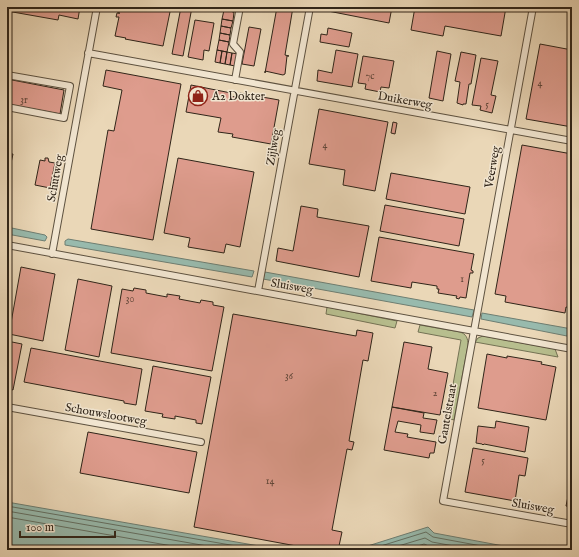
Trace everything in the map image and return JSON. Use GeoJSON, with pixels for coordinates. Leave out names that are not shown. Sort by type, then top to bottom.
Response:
{"type":"FeatureCollection","features":[{"type":"Feature","properties":{"kind":"street","name":"Schutweg"},"geometry":{"type":"LineString","coordinates":[[52,254],[97,7]]}},
{"type":"Feature","properties":{"kind":"street"},"geometry":{"type":"LineString","coordinates":[[235,80],[240,52],[233,44],[240,7]]}},
{"type":"Feature","properties":{"kind":"street","name":"Zijlweg"},"geometry":{"type":"LineString","coordinates":[[258,291],[310,7]]}},
{"type":"Feature","properties":{"kind":"street","name":"Veerweg"},"geometry":{"type":"LineString","coordinates":[[473,330],[533,7]]}},
{"type":"Feature","properties":{"kind":"street","name":"Duikerweg"},"geometry":{"type":"LineString","coordinates":[[88,53],[572,141]]}},
{"type":"Feature","properties":{"kind":"street"},"geometry":{"type":"LineString","coordinates":[[7,74],[70,86],[64,118],[7,107]]}},
{"type":"Feature","properties":{"kind":"street"},"geometry":{"type":"LineString","coordinates":[[67,104],[79,106]]}},
{"type":"Feature","properties":{"kind":"street","name":"Sluisweg"},"geometry":{"type":"LineString","coordinates":[[7,245],[572,349]]}},
{"type":"Feature","properties":{"kind":"street","name":"Gantelstraat"},"geometry":{"type":"LineString","coordinates":[[443,501],[473,330]]}},
{"type":"Feature","properties":{"kind":"street","name":"Schouwslootweg"},"geometry":{"type":"LineString","coordinates":[[7,407],[201,442]]}},
{"type":"Feature","properties":{"kind":"street","name":"Sluisweg"},"geometry":{"type":"LineString","coordinates":[[443,501],[572,524]]}},
{"type":"Feature","properties":{"kind":"green space"},"geometry":{"type":"Polygon","coordinates":[[[327,307],[397,321],[395,328],[326,314],[327,307]]]}},
{"type":"Feature","properties":{"kind":"green space"},"geometry":{"type":"Polygon","coordinates":[[[420,325],[460,332],[467,338],[468,345],[454,420],[447,418],[461,340],[418,332],[420,325]]]}},
{"type":"Feature","properties":{"kind":"green space"},"geometry":{"type":"Polygon","coordinates":[[[483,336],[555,349],[558,357],[475,342],[478,338],[483,336]]]}},
{"type":"Feature","properties":{"kind":"water"},"geometry":{"type":"Polygon","coordinates":[[[7,227],[45,235],[47,237],[45,241],[7,234],[7,227]]]}},
{"type":"Feature","properties":{"kind":"water"},"geometry":{"type":"Polygon","coordinates":[[[68,239],[254,271],[252,277],[65,245],[65,241],[68,239]]]}},
{"type":"Feature","properties":{"kind":"water"},"geometry":{"type":"Polygon","coordinates":[[[265,272],[474,310],[472,317],[263,279],[265,272]]]}},
{"type":"Feature","properties":{"kind":"water"},"geometry":{"type":"Polygon","coordinates":[[[482,313],[572,329],[572,337],[481,319],[482,313]]]}},
{"type":"Feature","properties":{"kind":"water"},"geometry":{"type":"Polygon","coordinates":[[[7,502],[282,550],[7,550],[7,502]]]}},
{"type":"Feature","properties":{"kind":"water"},"geometry":{"type":"Polygon","coordinates":[[[428,527],[434,533],[525,550],[355,550],[428,527]]]}},
{"type":"Feature","properties":{"kind":"building"},"geometry":{"type":"Polygon","coordinates":[[[7,7],[80,7],[78,19],[59,15],[58,20],[7,11],[7,7]]]}},
{"type":"Feature","properties":{"kind":"building"},"geometry":{"type":"Polygon","coordinates":[[[119,7],[171,7],[163,46],[115,36],[119,17],[116,17],[119,7]]]}},
{"type":"Feature","properties":{"kind":"building"},"geometry":{"type":"Polygon","coordinates":[[[181,7],[192,7],[183,56],[172,54],[181,7]]]}},
{"type":"Feature","properties":{"kind":"building"},"geometry":{"type":"Polygon","coordinates":[[[225,7],[235,7],[234,12],[224,10],[225,7]]]}},
{"type":"Feature","properties":{"kind":"building"},"geometry":{"type":"Polygon","coordinates":[[[277,7],[293,7],[285,55],[289,56],[287,56],[285,74],[283,75],[265,71],[277,7]]]}},
{"type":"Feature","properties":{"kind":"building"},"geometry":{"type":"Polygon","coordinates":[[[329,7],[392,7],[389,23],[328,11],[329,7]]]}},
{"type":"Feature","properties":{"kind":"building"},"geometry":{"type":"Polygon","coordinates":[[[415,7],[506,7],[501,36],[445,26],[443,36],[411,30],[415,7]]]}},
{"type":"Feature","properties":{"kind":"building"},"geometry":{"type":"Polygon","coordinates":[[[224,10],[234,12],[233,21],[222,19],[224,10]]]}},
{"type":"Feature","properties":{"kind":"building"},"geometry":{"type":"Polygon","coordinates":[[[222,19],[233,21],[231,28],[221,26],[222,19]]]}},
{"type":"Feature","properties":{"kind":"building"},"geometry":{"type":"Polygon","coordinates":[[[195,20],[214,23],[209,51],[204,50],[203,60],[188,57],[195,20]]]}},
{"type":"Feature","properties":{"kind":"building"},"geometry":{"type":"Polygon","coordinates":[[[221,26],[231,28],[230,35],[220,33],[221,26]]]}},
{"type":"Feature","properties":{"kind":"building"},"geometry":{"type":"Polygon","coordinates":[[[249,27],[261,29],[254,66],[242,64],[249,27]]]}},
{"type":"Feature","properties":{"kind":"building"},"geometry":{"type":"Polygon","coordinates":[[[328,28],[352,33],[349,47],[320,42],[321,34],[327,35],[328,28]]]}},
{"type":"Feature","properties":{"kind":"building"},"geometry":{"type":"Polygon","coordinates":[[[220,33],[230,35],[229,42],[219,40],[220,33]]]}},
{"type":"Feature","properties":{"kind":"building"},"geometry":{"type":"Polygon","coordinates":[[[219,40],[229,42],[227,52],[217,50],[219,40]]]}},
{"type":"Feature","properties":{"kind":"building"},"geometry":{"type":"Polygon","coordinates":[[[540,44],[572,50],[572,127],[526,119],[540,44]]]}},
{"type":"Feature","properties":{"kind":"building"},"geometry":{"type":"Polygon","coordinates":[[[217,50],[222,51],[220,63],[215,62],[217,50]]]}},
{"type":"Feature","properties":{"kind":"building"},"geometry":{"type":"Polygon","coordinates":[[[336,50],[358,54],[352,87],[317,81],[318,70],[332,73],[336,50]]]}},
{"type":"Feature","properties":{"kind":"building"},"geometry":{"type":"Polygon","coordinates":[[[222,51],[227,52],[225,64],[220,63],[222,51]]]}},
{"type":"Feature","properties":{"kind":"building"},"geometry":{"type":"Polygon","coordinates":[[[437,51],[451,54],[443,101],[429,98],[437,51]]]}},
{"type":"Feature","properties":{"kind":"building"},"geometry":{"type":"Polygon","coordinates":[[[227,52],[232,53],[230,65],[225,64],[227,52]]]}},
{"type":"Feature","properties":{"kind":"building"},"geometry":{"type":"Polygon","coordinates":[[[461,52],[476,55],[466,104],[463,105],[457,103],[460,82],[455,81],[461,52]]]}},
{"type":"Feature","properties":{"kind":"building"},"geometry":{"type":"Polygon","coordinates":[[[232,53],[238,54],[235,66],[230,65],[232,53]]]}},
{"type":"Feature","properties":{"kind":"building"},"geometry":{"type":"Polygon","coordinates":[[[363,56],[394,61],[389,88],[381,87],[380,92],[365,89],[366,84],[358,83],[363,56]]]}},
{"type":"Feature","properties":{"kind":"building"},"geometry":{"type":"Polygon","coordinates":[[[481,58],[498,61],[491,95],[496,96],[492,113],[480,110],[481,106],[472,105],[481,58]]]}},
{"type":"Feature","properties":{"kind":"building"},"geometry":{"type":"Polygon","coordinates":[[[106,70],[181,84],[153,240],[91,229],[108,130],[114,131],[122,90],[103,86],[106,70]]]}},
{"type":"Feature","properties":{"kind":"building"},"geometry":{"type":"Polygon","coordinates":[[[7,79],[64,90],[60,114],[7,104],[7,79]]]}},
{"type":"Feature","properties":{"kind":"building"},"geometry":{"type":"Polygon","coordinates":[[[191,85],[231,93],[230,96],[240,98],[240,93],[279,100],[271,144],[232,137],[233,134],[218,132],[221,118],[186,112],[191,85]]]}},
{"type":"Feature","properties":{"kind":"building"},"geometry":{"type":"Polygon","coordinates":[[[319,109],[388,122],[375,191],[343,185],[345,170],[309,164],[319,109]]]}},
{"type":"Feature","properties":{"kind":"building"},"geometry":{"type":"Polygon","coordinates":[[[393,122],[397,123],[395,134],[391,133],[393,122]]]}},
{"type":"Feature","properties":{"kind":"building"},"geometry":{"type":"Polygon","coordinates":[[[522,145],[572,154],[572,209],[570,219],[572,219],[572,308],[566,307],[565,313],[505,302],[506,296],[495,294],[522,145]]]}},
{"type":"Feature","properties":{"kind":"building"},"geometry":{"type":"Polygon","coordinates":[[[13,154],[11,163],[8,165],[10,167],[8,169],[10,171],[8,180],[7,156],[13,154]]]}},
{"type":"Feature","properties":{"kind":"building"},"geometry":{"type":"Polygon","coordinates":[[[45,158],[48,158],[49,162],[55,163],[50,188],[35,185],[40,160],[45,161],[45,158]]]}},
{"type":"Feature","properties":{"kind":"building"},"geometry":{"type":"Polygon","coordinates":[[[178,158],[254,172],[240,247],[226,244],[224,253],[188,247],[190,238],[164,233],[178,158]]]}},
{"type":"Feature","properties":{"kind":"building"},"geometry":{"type":"Polygon","coordinates":[[[391,173],[470,187],[465,214],[386,199],[391,173]]]}},
{"type":"Feature","properties":{"kind":"building"},"geometry":{"type":"Polygon","coordinates":[[[385,205],[464,219],[459,246],[380,231],[385,205]]]}},
{"type":"Feature","properties":{"kind":"building"},"geometry":{"type":"Polygon","coordinates":[[[301,206],[318,209],[317,217],[369,226],[359,277],[276,261],[278,248],[293,251],[301,206]]]}},
{"type":"Feature","properties":{"kind":"building"},"geometry":{"type":"Polygon","coordinates":[[[379,237],[474,254],[471,270],[473,273],[470,273],[466,298],[460,297],[459,299],[456,298],[457,296],[438,293],[439,289],[437,289],[437,286],[412,282],[411,288],[371,281],[379,237]]]}},
{"type":"Feature","properties":{"kind":"building"},"geometry":{"type":"Polygon","coordinates":[[[21,267],[55,274],[43,341],[9,334],[21,267]]]}},
{"type":"Feature","properties":{"kind":"building"},"geometry":{"type":"Polygon","coordinates":[[[78,279],[112,286],[99,357],[65,350],[78,279]]]}},
{"type":"Feature","properties":{"kind":"building"},"geometry":{"type":"Polygon","coordinates":[[[134,288],[146,290],[146,293],[167,297],[167,294],[180,296],[179,299],[200,303],[201,300],[213,302],[213,305],[224,307],[212,371],[111,353],[122,289],[133,291],[134,288]]]}},
{"type":"Feature","properties":{"kind":"building"},"geometry":{"type":"Polygon","coordinates":[[[233,314],[356,336],[357,330],[373,333],[368,361],[363,360],[349,441],[354,442],[352,450],[347,449],[332,530],[342,532],[339,546],[325,550],[318,550],[194,527],[233,314]]]}},
{"type":"Feature","properties":{"kind":"building"},"geometry":{"type":"Polygon","coordinates":[[[7,341],[22,344],[13,390],[7,388],[7,341]]]}},
{"type":"Feature","properties":{"kind":"building"},"geometry":{"type":"Polygon","coordinates":[[[404,342],[432,347],[428,369],[448,373],[440,415],[392,407],[404,342]]]}},
{"type":"Feature","properties":{"kind":"building"},"geometry":{"type":"Polygon","coordinates":[[[31,348],[142,369],[136,405],[124,403],[124,401],[24,382],[31,348]]]}},
{"type":"Feature","properties":{"kind":"building"},"geometry":{"type":"Polygon","coordinates":[[[487,354],[542,362],[541,364],[556,367],[546,420],[478,408],[487,354]]]}},
{"type":"Feature","properties":{"kind":"building"},"geometry":{"type":"Polygon","coordinates":[[[153,366],[211,377],[202,424],[196,423],[196,420],[175,416],[175,419],[162,417],[163,414],[145,411],[153,366]]]}},
{"type":"Feature","properties":{"kind":"building"},"geometry":{"type":"Polygon","coordinates":[[[392,407],[424,413],[423,418],[437,420],[434,434],[420,432],[421,425],[398,421],[395,432],[408,434],[407,437],[436,442],[434,453],[430,453],[429,458],[384,450],[392,407]]]}},
{"type":"Feature","properties":{"kind":"building"},"geometry":{"type":"Polygon","coordinates":[[[496,421],[529,427],[525,452],[476,443],[478,426],[495,428],[496,421]]]}},
{"type":"Feature","properties":{"kind":"building"},"geometry":{"type":"Polygon","coordinates":[[[88,432],[197,452],[189,493],[80,473],[88,432]]]}},
{"type":"Feature","properties":{"kind":"building"},"geometry":{"type":"Polygon","coordinates":[[[473,448],[528,458],[525,476],[519,475],[515,501],[465,492],[473,448]]]}},
{"type":"Feature","properties":{"kind":"building"},"geometry":{"type":"Polygon","coordinates":[[[570,487],[572,488],[572,507],[566,506],[570,487]]]}},
{"type":"Feature","properties":{"kind":"place","name":"A2 Dokter"},"geometry":{"type":"Point","coordinates":[198,96]}}]}
